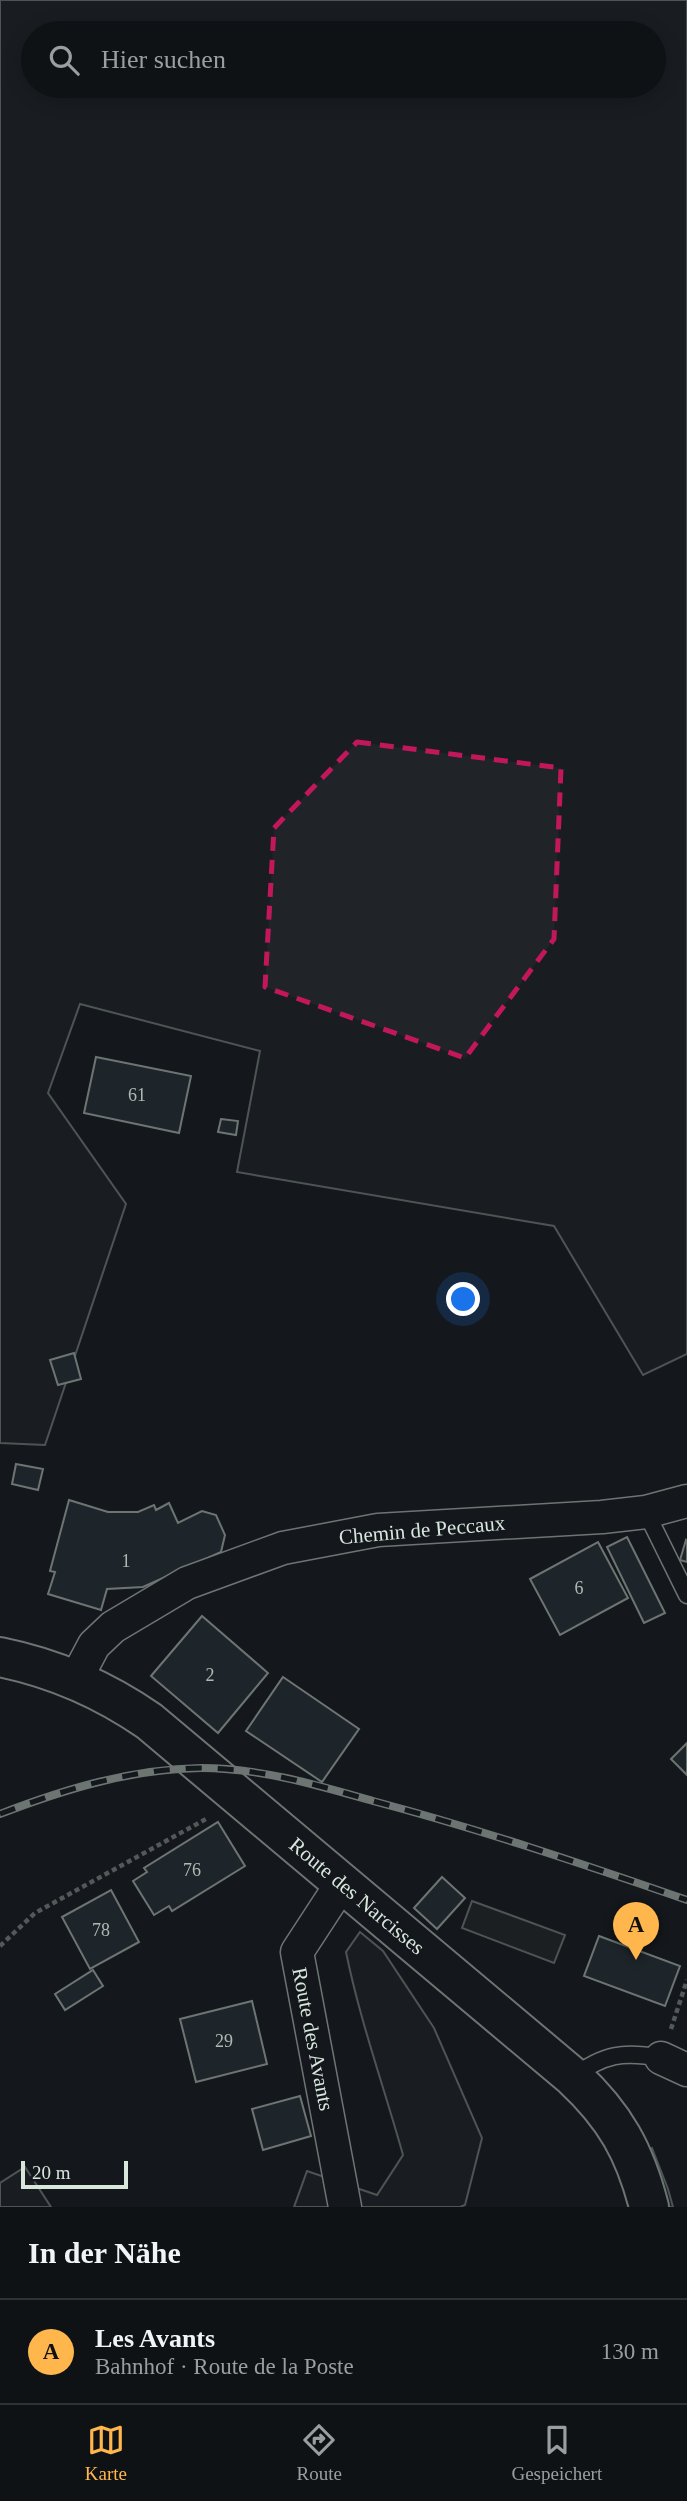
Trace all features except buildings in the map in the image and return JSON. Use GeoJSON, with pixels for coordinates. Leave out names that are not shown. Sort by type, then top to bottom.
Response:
{"type":"FeatureCollection","features":[{"type":"Feature","properties":{"kind":"street","name":"Chemin de Peccaux"},"geometry":{"type":"LineString","coordinates":[[76,1679],[94,1644],[122,1621],[187,1583],[283,1548],[378,1530],[602,1517],[646,1512],[687,1501]]}},
{"type":"Feature","properties":{"kind":"street","name":"Route des Narcisses"},"geometry":{"type":"LineString","coordinates":[[0,1657],[76,1679],[149,1721],[244,1804],[573,2077],[611,2116],[634,2160],[649,2207]]}},
{"type":"Feature","properties":{"kind":"street","name":"Route des Avants"},"geometry":{"type":"LineString","coordinates":[[342,1883],[297,1952],[345,2207]]}},
{"type":"Feature","properties":{"kind":"lane"},"geometry":{"type":"LineString","coordinates":[[646,1512],[687,1595]]}},
{"type":"Feature","properties":{"kind":"lane"},"geometry":{"type":"LineString","coordinates":[[573,2077],[594,2062],[613,2055],[638,2054],[674,2064]]}},
{"type":"Feature","properties":{"kind":"path"},"geometry":{"type":"LineString","coordinates":[[0,1947],[36,1913],[218,1812],[244,1804]]}},
{"type":"Feature","properties":{"kind":"path"},"geometry":{"type":"LineString","coordinates":[[674,2064],[687,1980]]}},
{"type":"Feature","properties":{"kind":"highlighted area"},"geometry":{"type":"Polygon","coordinates":[[[357,742],[561,768],[554,939],[465,1058],[265,987],[274,828],[357,742]]]}},
{"type":"Feature","properties":{"kind":"shaded area"},"geometry":{"type":"Polygon","coordinates":[[[0,0],[687,0],[687,1354],[643,1375],[554,1226],[237,1172],[260,1051],[80,1004],[48,1093],[126,1204],[45,1445],[0,1443],[0,0]]]}},
{"type":"Feature","properties":{"kind":"shaded area"},"geometry":{"type":"Polygon","coordinates":[[[472,1901],[565,1935],[554,1963],[462,1928],[472,1901]]]}},
{"type":"Feature","properties":{"kind":"shaded area"},"geometry":{"type":"Polygon","coordinates":[[[360,1932],[383,1951],[434,2028],[482,2138],[465,2205],[460,2207],[294,2207],[307,2171],[377,2195],[403,2155],[365,2029],[346,1952],[360,1932]]]}},
{"type":"Feature","properties":{"kind":"shaded area"},"geometry":{"type":"Polygon","coordinates":[[[652,2148],[673,2207],[662,2207],[641,2152],[652,2148]]]}},
{"type":"Feature","properties":{"kind":"shaded area"},"geometry":{"type":"Polygon","coordinates":[[[25,2167],[51,2207],[0,2207],[0,2183],[25,2167]]]}},
{"type":"Feature","properties":{"kind":"railway"},"geometry":{"type":"LineString","coordinates":[[0,1814],[49,1796],[124,1776],[175,1769],[245,1771],[310,1784],[452,1823],[687,1900]]}},
{"type":"Feature","properties":{"kind":"place","name":"Les Avants"},"geometry":{"type":"Point","coordinates":[636,1960]}}]}
